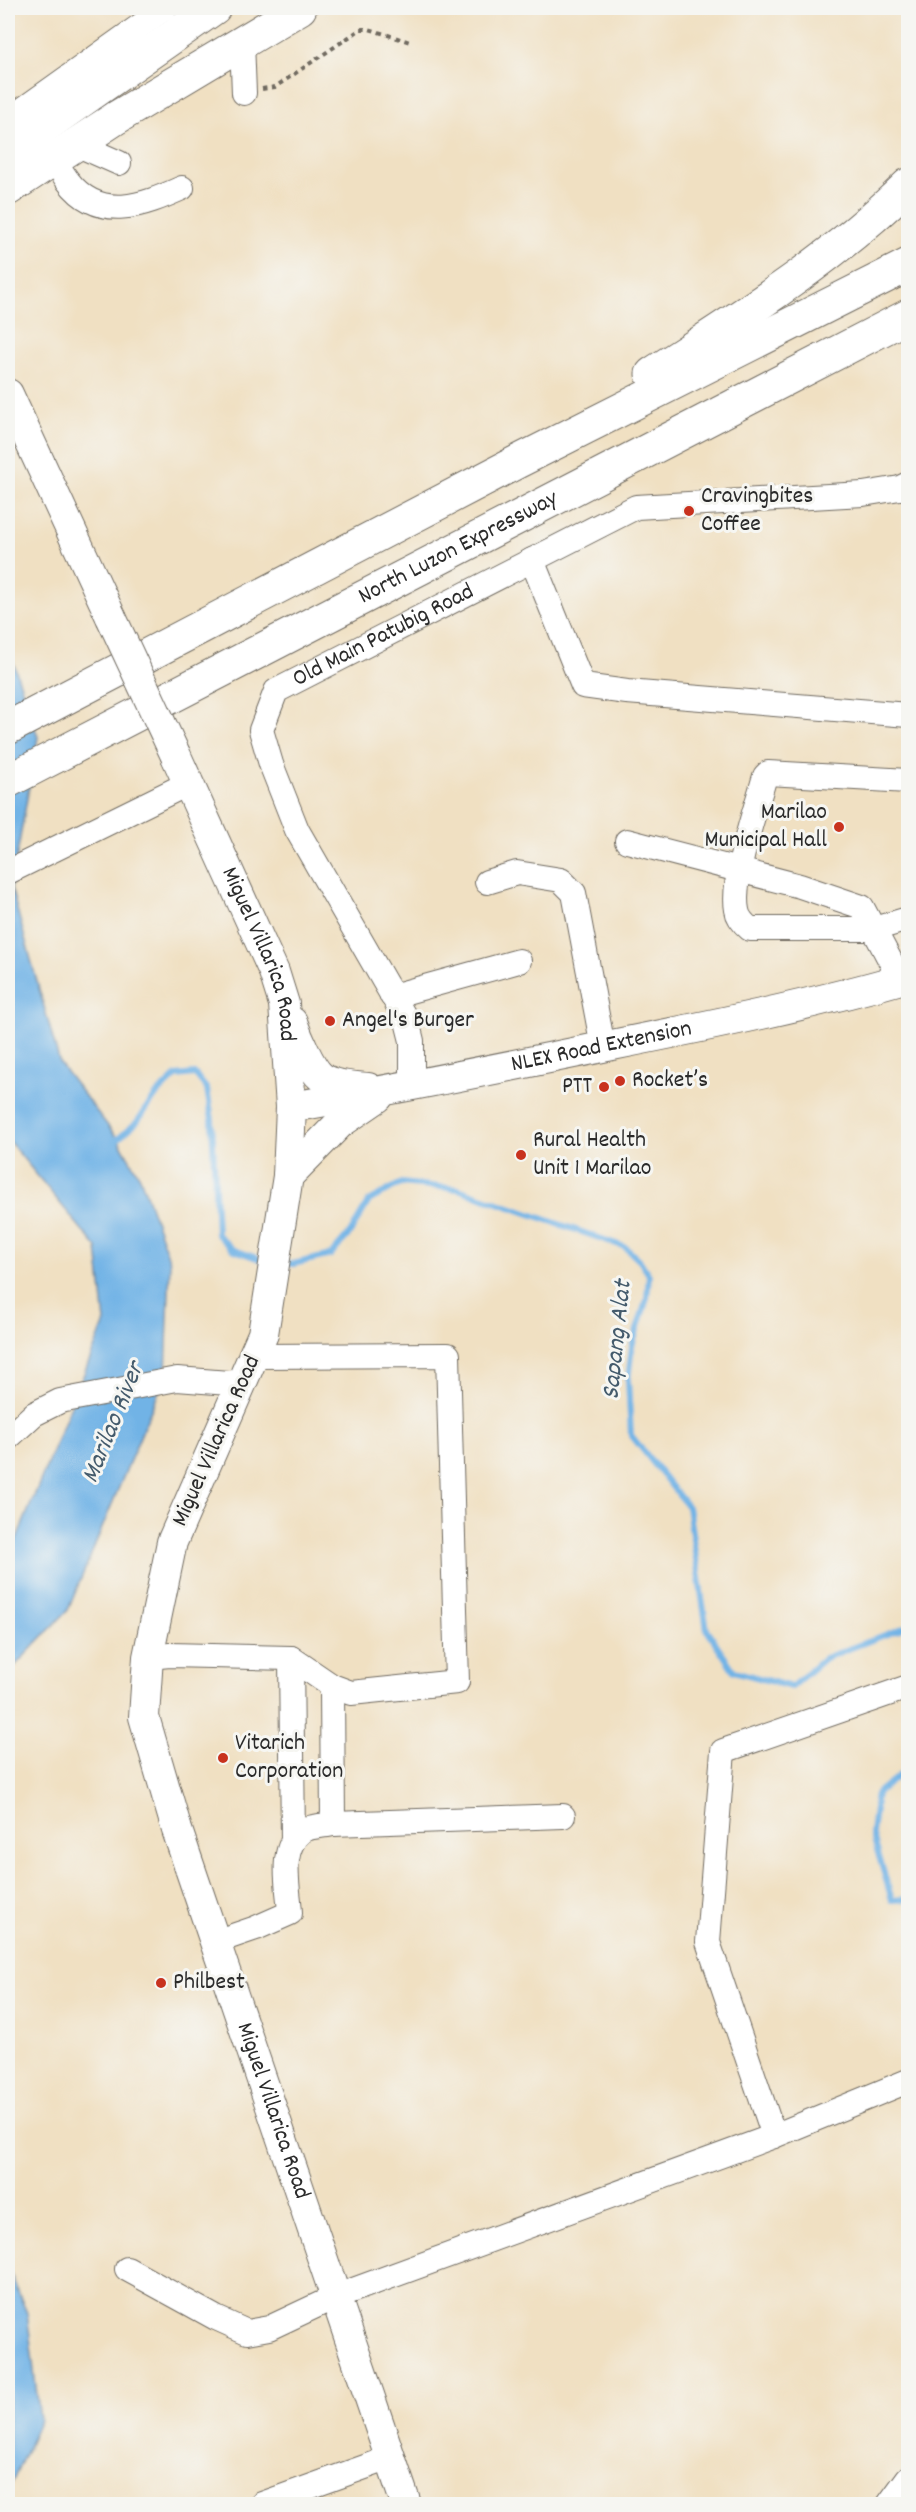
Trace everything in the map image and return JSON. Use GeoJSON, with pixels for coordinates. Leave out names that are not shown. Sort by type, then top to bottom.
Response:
{"type":"FeatureCollection","features":[{"type":"Feature","properties":{"kind":"highway"},"geometry":{"type":"LineString","coordinates":[[11,192],[43,138],[214,8]]}},
{"type":"Feature","properties":{"kind":"highway"},"geometry":{"type":"LineString","coordinates":[[8,152],[43,138],[242,42],[300,8]]}},
{"type":"Feature","properties":{"kind":"highway"},"geometry":{"type":"LineString","coordinates":[[517,462],[793,280],[849,238],[909,185]]}},
{"type":"Feature","properties":{"kind":"highway","name":"North Luzon Expressway"},"geometry":{"type":"LineString","coordinates":[[8,728],[517,462],[909,265]]}},
{"type":"Feature","properties":{"kind":"highway","name":"North Luzon Expressway"},"geometry":{"type":"LineString","coordinates":[[8,781],[909,316]]}},
{"type":"Feature","properties":{"kind":"main road","name":"Miguel Villarica Road"},"geometry":{"type":"LineString","coordinates":[[8,394],[189,783],[274,972],[284,1004],[291,1107],[288,1176],[264,1334],[172,1542],[148,1657],[144,1717],[177,1830],[337,2296],[406,2505]]}},
{"type":"Feature","properties":{"kind":"main road","name":"NLEX Road Extension"},"geometry":{"type":"LineString","coordinates":[[291,1107],[402,1089],[780,1010],[904,978]]}},
{"type":"Feature","properties":{"kind":"main road"},"geometry":{"type":"LineString","coordinates":[[284,1004],[303,1050],[321,1077],[347,1086],[402,1089]]}},
{"type":"Feature","properties":{"kind":"main road"},"geometry":{"type":"LineString","coordinates":[[288,1176],[340,1123],[402,1089]]}},
{"type":"Feature","properties":{"kind":"street"},"geometry":{"type":"LineString","coordinates":[[43,138],[165,8]]}},
{"type":"Feature","properties":{"kind":"street"},"geometry":{"type":"LineString","coordinates":[[242,42],[244,93]]}},
{"type":"Feature","properties":{"kind":"street"},"geometry":{"type":"LineString","coordinates":[[43,138],[119,163]]}},
{"type":"Feature","properties":{"kind":"street"},"geometry":{"type":"LineString","coordinates":[[43,138],[70,183],[94,203],[117,207],[145,204],[182,188]]}},
{"type":"Feature","properties":{"kind":"street","name":"Old Main Patubig Road"},"geometry":{"type":"LineString","coordinates":[[402,1089],[412,1041],[407,1021],[297,830],[271,764],[261,730],[276,691],[636,507],[863,494],[900,488],[909,484]]}},
{"type":"Feature","properties":{"kind":"street"},"geometry":{"type":"LineString","coordinates":[[532,560],[583,686],[627,692],[909,715]]}},
{"type":"Feature","properties":{"kind":"street"},"geometry":{"type":"LineString","coordinates":[[909,781],[768,773],[765,776],[739,870],[737,909],[741,920],[750,929],[874,929],[909,919]]}},
{"type":"Feature","properties":{"kind":"street"},"geometry":{"type":"LineString","coordinates":[[8,872],[189,783]]}},
{"type":"Feature","properties":{"kind":"street"},"geometry":{"type":"LineString","coordinates":[[627,841],[800,886],[862,907],[904,978]]}},
{"type":"Feature","properties":{"kind":"street"},"geometry":{"type":"LineString","coordinates":[[487,882],[517,873],[561,880],[574,893],[603,1047]]}},
{"type":"Feature","properties":{"kind":"street"},"geometry":{"type":"LineString","coordinates":[[392,996],[519,961]]}},
{"type":"Feature","properties":{"kind":"street"},"geometry":{"type":"LineString","coordinates":[[148,1657],[170,1655],[291,1658],[332,1686],[351,1694],[457,1682],[448,1355],[254,1356]]}},
{"type":"Feature","properties":{"kind":"street"},"geometry":{"type":"LineString","coordinates":[[8,1438],[34,1414],[60,1401],[177,1379],[242,1384]]}},
{"type":"Feature","properties":{"kind":"street"},"geometry":{"type":"LineString","coordinates":[[291,1658],[293,1841]]}},
{"type":"Feature","properties":{"kind":"street"},"geometry":{"type":"LineString","coordinates":[[332,1686],[333,1824]]}},
{"type":"Feature","properties":{"kind":"street"},"geometry":{"type":"LineString","coordinates":[[774,2136],[708,1942],[723,1751],[909,1687]]}},
{"type":"Feature","properties":{"kind":"street"},"geometry":{"type":"LineString","coordinates":[[215,1942],[290,1913],[287,1853],[302,1830],[333,1824],[563,1816]]}},
{"type":"Feature","properties":{"kind":"street"},"geometry":{"type":"LineString","coordinates":[[127,2269],[246,2332],[269,2328],[337,2296],[774,2136],[909,2081]]}},
{"type":"Feature","properties":{"kind":"street"},"geometry":{"type":"LineString","coordinates":[[262,2505],[390,2458]]}},
{"type":"Feature","properties":{"kind":"street"},"geometry":{"type":"LineString","coordinates":[[890,2505],[909,2478]]}},
{"type":"Feature","properties":{"kind":"path"},"geometry":{"type":"LineString","coordinates":[[244,93],[275,87],[361,29],[369,29],[410,42]]}},
{"type":"Feature","properties":{"kind":"water","name":"Marilao River"},"geometry":{"type":"Polygon","coordinates":[[[8,647],[38,737],[11,888],[60,1064],[118,1139],[140,1177],[170,1262],[166,1374],[68,1610],[8,1673],[8,1560],[105,1322],[97,1248],[8,1140],[8,647]]]}},
{"type":"Feature","properties":{"kind":"water"},"geometry":{"type":"Polygon","coordinates":[[[8,2268],[27,2313],[40,2420],[8,2492],[8,2268]]]}},
{"type":"Feature","properties":{"kind":"waterway","name":"Sapang Alat"},"geometry":{"type":"LineString","coordinates":[[111,1141],[118,1139],[137,1122],[156,1095],[176,1076],[195,1074],[207,1089],[212,1120],[217,1234],[232,1249],[265,1261]]}},
{"type":"Feature","properties":{"kind":"waterway","name":"Sapang Alat"},"geometry":{"type":"LineString","coordinates":[[281,1263],[293,1264],[331,1255],[350,1233],[369,1201],[401,1183],[458,1189],[625,1247],[640,1261],[649,1275],[647,1298],[632,1346],[628,1380],[631,1435],[688,1507],[707,1630],[734,1671],[791,1687],[825,1658],[908,1626]]}},
{"type":"Feature","properties":{"kind":"waterway","name":"Sapang Alat"},"geometry":{"type":"LineString","coordinates":[[908,1771],[906,1770],[877,1793],[872,1833],[892,1900],[908,1899]]}},
{"type":"Feature","properties":{"kind":"place","name":"Cravingbites Coffee"},"geometry":{"type":"Point","coordinates":[689,511]}},
{"type":"Feature","properties":{"kind":"place","name":"Marilao Municipal Hall"},"geometry":{"type":"Point","coordinates":[839,827]}},
{"type":"Feature","properties":{"kind":"place","name":"Angel's Burger"},"geometry":{"type":"Point","coordinates":[330,1021]}},
{"type":"Feature","properties":{"kind":"place","name":"Rocket’s"},"geometry":{"type":"Point","coordinates":[620,1081]}},
{"type":"Feature","properties":{"kind":"place","name":"PTT"},"geometry":{"type":"Point","coordinates":[604,1087]}},
{"type":"Feature","properties":{"kind":"place","name":"Rural Health Unit 1 Marilao"},"geometry":{"type":"Point","coordinates":[521,1155]}},
{"type":"Feature","properties":{"kind":"place","name":"Vitarich Corporation"},"geometry":{"type":"Point","coordinates":[223,1758]}},
{"type":"Feature","properties":{"kind":"place","name":"Philbest"},"geometry":{"type":"Point","coordinates":[161,1983]}}]}
